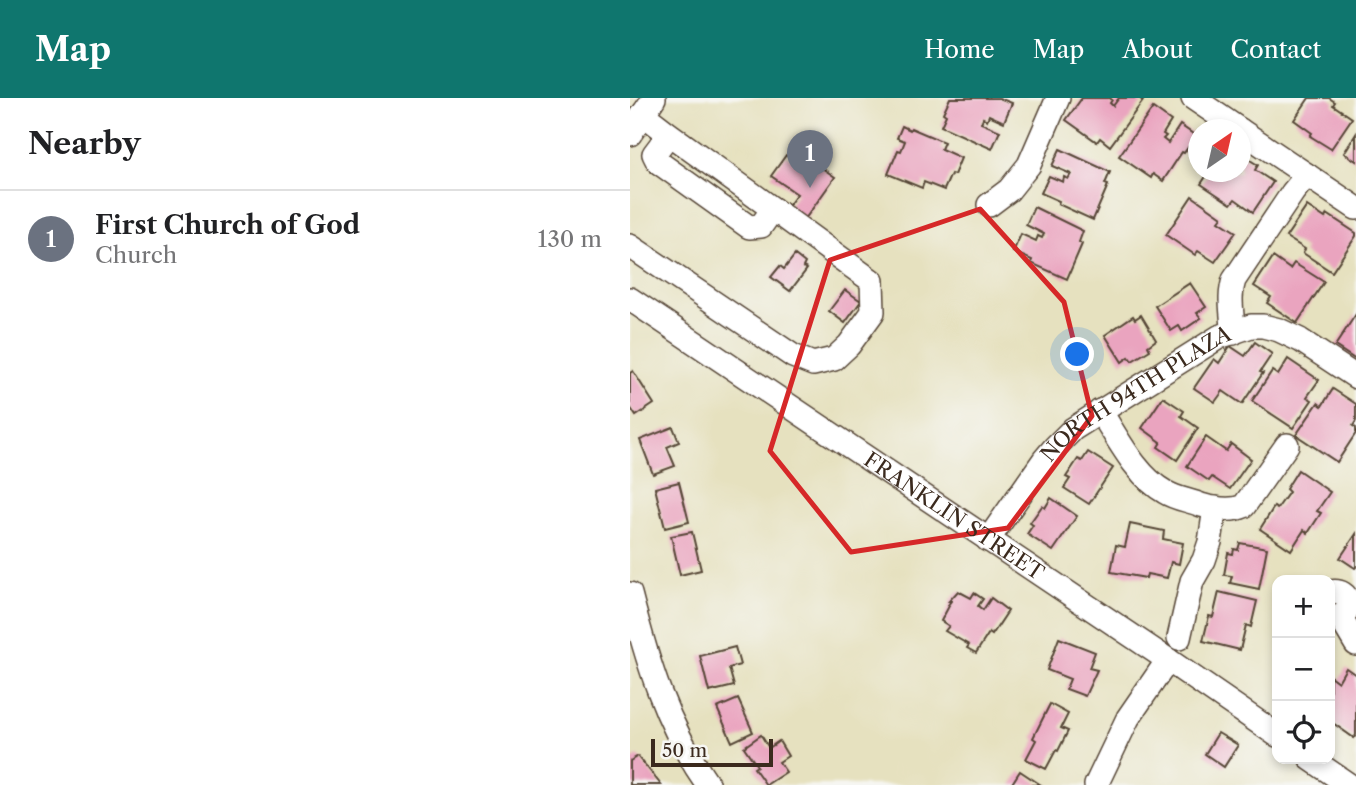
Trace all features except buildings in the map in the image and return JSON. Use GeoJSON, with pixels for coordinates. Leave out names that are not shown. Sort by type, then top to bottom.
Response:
{"type":"FeatureCollection","features":[{"type":"Feature","properties":{"kind":"street"},"geometry":{"type":"LineString","coordinates":[[989,205],[1009,190],[1029,165],[1058,98]]}},
{"type":"Feature","properties":{"kind":"street"},"geometry":{"type":"LineString","coordinates":[[1193,98],[1224,119]]}},
{"type":"Feature","properties":{"kind":"street"},"geometry":{"type":"LineString","coordinates":[[630,134],[649,106],[669,134],[872,281],[873,312],[849,345],[834,359],[813,364],[793,356],[630,246]]}},
{"type":"Feature","properties":{"kind":"street"},"geometry":{"type":"LineString","coordinates":[[1251,137],[1356,208]]}},
{"type":"Feature","properties":{"kind":"street","name":"NORTH 94TH PLAZA"},"geometry":{"type":"LineString","coordinates":[[988,540],[1055,447],[1073,429],[1219,337],[1233,332],[1230,304],[1234,279],[1307,175]]}},
{"type":"Feature","properties":{"kind":"street","name":"FRANKLIN STREET"},"geometry":{"type":"LineString","coordinates":[[630,299],[1272,733]]}},
{"type":"Feature","properties":{"kind":"street"},"geometry":{"type":"LineString","coordinates":[[1233,332],[1251,326],[1279,330],[1300,340],[1356,377]]}},
{"type":"Feature","properties":{"kind":"street"},"geometry":{"type":"LineString","coordinates":[[1100,411],[1152,484],[1174,497],[1215,508],[1235,510],[1244,506],[1287,445]]}},
{"type":"Feature","properties":{"kind":"street"},"geometry":{"type":"LineString","coordinates":[[1180,638],[1192,581],[1210,542],[1215,508]]}},
{"type":"Feature","properties":{"kind":"street"},"geometry":{"type":"LineString","coordinates":[[1335,592],[1340,592],[1348,600],[1348,610],[1335,617],[1356,644]]}},
{"type":"Feature","properties":{"kind":"street"},"geometry":{"type":"LineString","coordinates":[[630,594],[652,672],[670,719],[691,760],[708,785]]}},
{"type":"Feature","properties":{"kind":"street"},"geometry":{"type":"LineString","coordinates":[[1096,785],[1128,718],[1168,660]]}},
{"type":"Feature","properties":{"kind":"street"},"geometry":{"type":"LineString","coordinates":[[1318,764],[1349,785]]}},
{"type":"Feature","properties":{"kind":"highlighted area"},"geometry":{"type":"Polygon","coordinates":[[[980,209],[1064,302],[1092,416],[1008,528],[851,552],[770,451],[830,260],[980,209]]]}},
{"type":"Feature","properties":{"kind":"place","name":"First Church of God"},"geometry":{"type":"Point","coordinates":[810,188]}}]}
